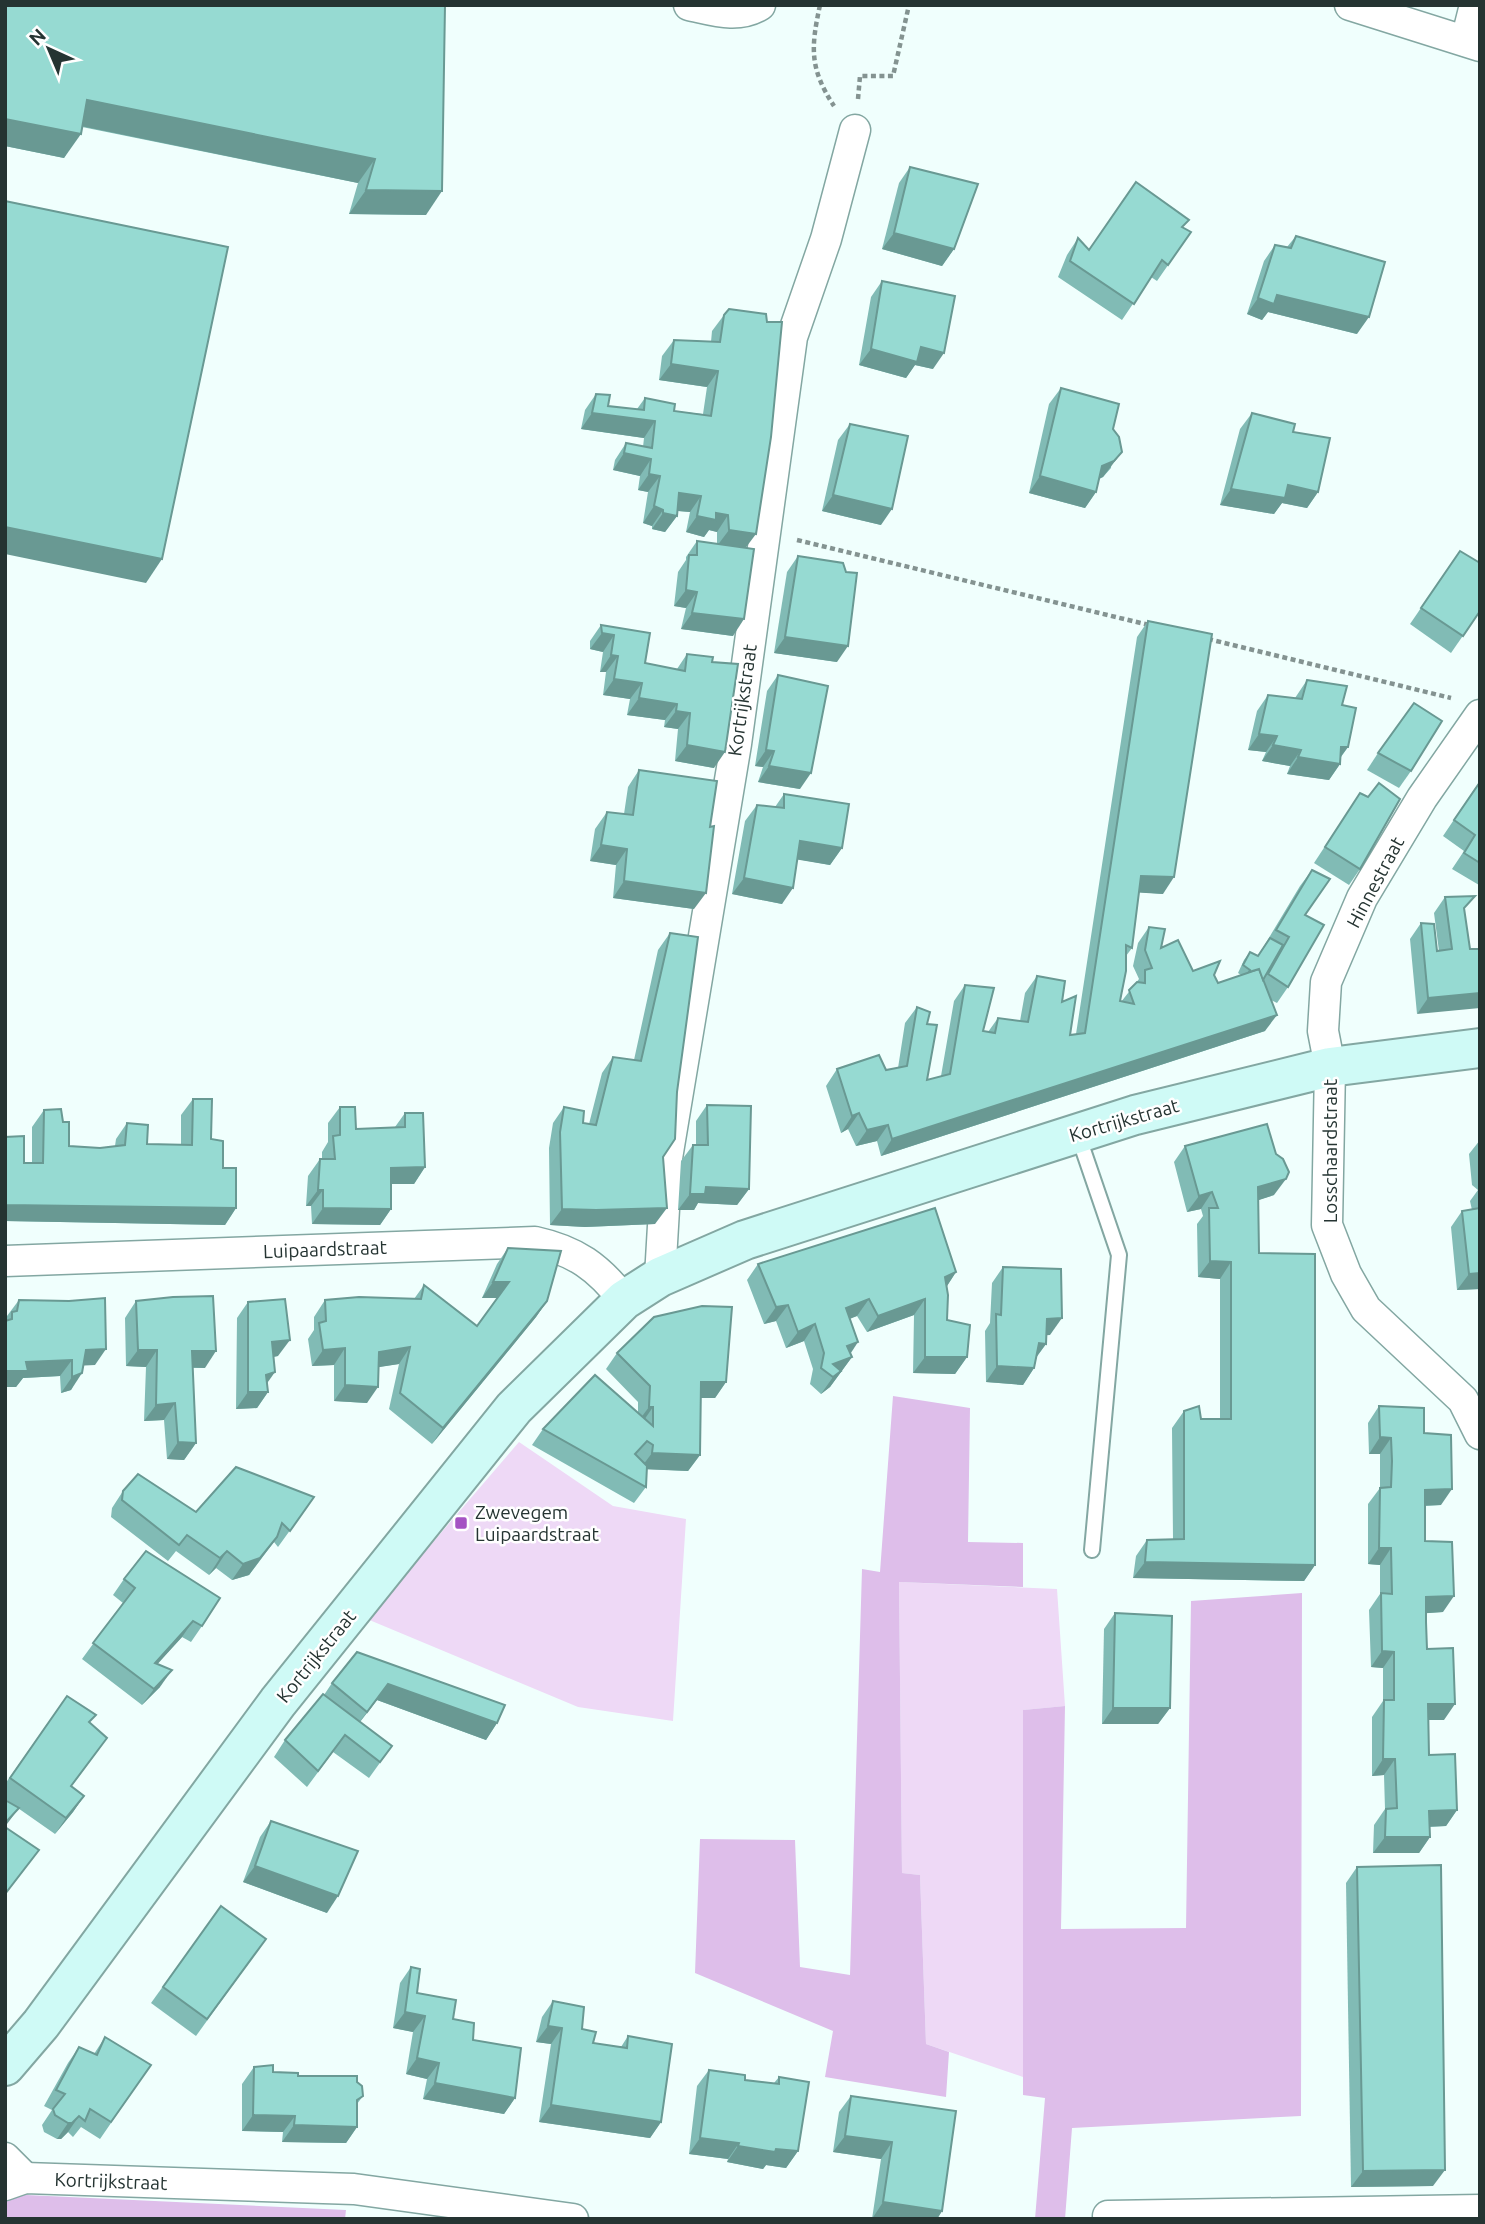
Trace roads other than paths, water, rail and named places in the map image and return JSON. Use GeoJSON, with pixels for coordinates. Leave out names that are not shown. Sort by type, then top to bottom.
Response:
{"type":"FeatureCollection","features":[{"type":"Feature","properties":{"kind":"main road","name":"Kortrijkstraat"},"geometry":{"type":"LineString","coordinates":[[5,2066],[41,2024],[278,1702],[514,1408],[624,1300],[660,1277],[745,1240],[1135,1115],[1330,1067],[1480,1048]]}},
{"type":"Feature","properties":{"kind":"street"},"geometry":{"type":"LineString","coordinates":[[688,5],[724,13],[748,12],[760,5]]}},
{"type":"Feature","properties":{"kind":"street"},"geometry":{"type":"LineString","coordinates":[[1350,5],[1473,43],[1475,5]]}},
{"type":"Feature","properties":{"kind":"street","name":"Kortrijkstraat"},"geometry":{"type":"LineString","coordinates":[[660,1277],[667,1158],[736,744],[792,337],[827,239],[855,130]]}},
{"type":"Feature","properties":{"kind":"street","name":"Hinnestraat"},"geometry":{"type":"LineString","coordinates":[[1330,1067],[1323,1031],[1326,982],[1362,898],[1422,798],[1480,715]]}},
{"type":"Feature","properties":{"kind":"street","name":"Losschaardstraat"},"geometry":{"type":"LineString","coordinates":[[1330,1067],[1327,1224],[1346,1274],[1366,1309],[1463,1400],[1480,1434]]}},
{"type":"Feature","properties":{"kind":"street","name":"Luipaardstraat"},"geometry":{"type":"LineString","coordinates":[[5,1261],[535,1242],[560,1247],[583,1259],[608,1280],[624,1300]]}},
{"type":"Feature","properties":{"kind":"street","name":"Kortrijkstraat"},"geometry":{"type":"LineString","coordinates":[[12,2173],[354,2189],[573,2219]]}},
{"type":"Feature","properties":{"kind":"street"},"geometry":{"type":"LineString","coordinates":[[1108,2216],[1480,2210]]}},
{"type":"Feature","properties":{"kind":"lane"},"geometry":{"type":"LineString","coordinates":[[1077,1133],[1119,1255],[1092,1550]]}},
{"type":"Feature","properties":{"kind":"place","name":"Zwevegem Luipaardstraat"},"geometry":{"type":"Point","coordinates":[461,1523]}}]}
